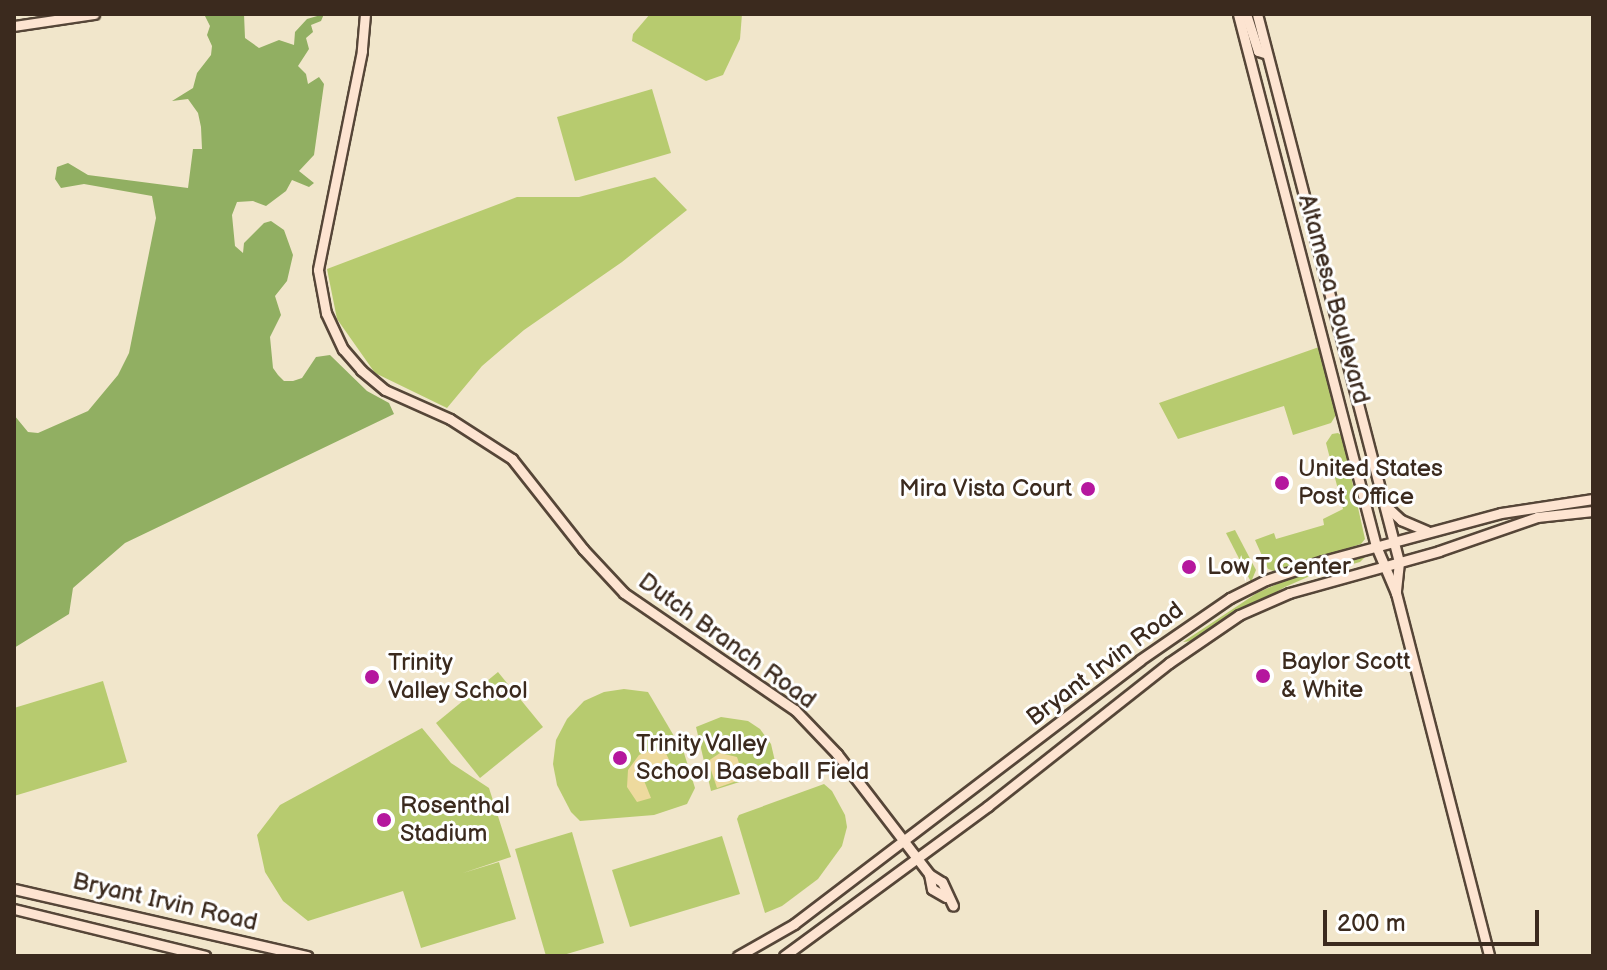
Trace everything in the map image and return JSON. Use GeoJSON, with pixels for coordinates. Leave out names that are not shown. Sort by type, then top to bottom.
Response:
{"type":"FeatureCollection","features":[{"type":"Feature","properties":{"kind":"main road"},"geometry":{"type":"LineString","coordinates":[[14,26],[94,14]]}},
{"type":"Feature","properties":{"kind":"main road","name":"Dutch Branch Road"},"geometry":{"type":"LineString","coordinates":[[365,14],[362,51],[318,270],[326,313],[343,349],[361,370],[385,390],[461,426],[512,459],[583,549],[624,593],[787,704],[812,726],[929,874],[942,882],[946,897],[953,906]]}},
{"type":"Feature","properties":{"kind":"main road","name":"Altamesa Boulevard"},"geometry":{"type":"LineString","coordinates":[[1238,14],[1376,546],[1382,567],[1396,593],[1489,956]]}},
{"type":"Feature","properties":{"kind":"main road"},"geometry":{"type":"LineString","coordinates":[[1246,14],[1258,51],[1267,54]]}},
{"type":"Feature","properties":{"kind":"main road","name":"Altamesa Boulevard"},"geometry":{"type":"LineString","coordinates":[[1257,14],[1394,541],[1399,562],[1396,593]]}},
{"type":"Feature","properties":{"kind":"main road","name":"Bryant Irvin Road"},"geometry":{"type":"LineString","coordinates":[[738,956],[794,924],[1212,609],[1286,572],[1376,546],[1528,507],[1593,499]]}},
{"type":"Feature","properties":{"kind":"main road"},"geometry":{"type":"LineString","coordinates":[[1385,505],[1401,520],[1430,532]]}},
{"type":"Feature","properties":{"kind":"main road","name":"Bryant Irvin Road"},"geometry":{"type":"LineString","coordinates":[[784,956],[918,859],[1218,628],[1289,593],[1399,562],[1537,517],[1593,511]]}},
{"type":"Feature","properties":{"kind":"main road","name":"Bryant Irvin Road"},"geometry":{"type":"LineString","coordinates":[[14,889],[275,954],[307,956]]}},
{"type":"Feature","properties":{"kind":"main road","name":"Bryant Irvin Road"},"geometry":{"type":"LineString","coordinates":[[14,909],[205,956]]}},
{"type":"Feature","properties":{"kind":"green space"},"geometry":{"type":"Polygon","coordinates":[[[204,14],[244,14],[245,38],[259,48],[279,40],[294,45],[295,32],[307,19],[324,14],[321,21],[311,25],[313,32],[306,38],[309,49],[298,66],[306,74],[308,84],[319,77],[324,84],[314,155],[299,171],[314,183],[309,187],[292,180],[286,191],[266,206],[253,201],[237,202],[232,215],[235,246],[243,253],[244,243],[264,223],[271,221],[284,230],[293,255],[287,281],[275,296],[281,315],[270,337],[273,368],[278,375],[284,381],[302,378],[316,357],[330,355],[367,391],[389,403],[394,414],[125,543],[73,588],[69,614],[14,648],[14,415],[28,432],[38,433],[88,411],[118,375],[129,353],[156,218],[152,196],[84,184],[61,188],[55,179],[57,167],[68,163],[88,175],[188,188],[193,149],[202,149],[201,127],[198,113],[188,99],[172,101],[193,88],[197,73],[211,55],[212,46],[207,35],[210,26],[204,14]]]}},
{"type":"Feature","properties":{"kind":"green space"},"geometry":{"type":"Polygon","coordinates":[[[650,14],[742,14],[740,39],[723,75],[706,81],[632,41],[633,34],[650,14]]]}},
{"type":"Feature","properties":{"kind":"green space"},"geometry":{"type":"Polygon","coordinates":[[[652,89],[671,153],[575,181],[557,117],[652,89]]]}},
{"type":"Feature","properties":{"kind":"green space"},"geometry":{"type":"Polygon","coordinates":[[[655,177],[687,210],[622,262],[524,330],[482,366],[447,408],[375,373],[337,319],[327,269],[517,197],[579,197],[655,177]]]}},
{"type":"Feature","properties":{"kind":"green space"},"geometry":{"type":"Polygon","coordinates":[[[1319,347],[1336,415],[1331,423],[1293,435],[1284,406],[1178,439],[1159,403],[1319,347]]]}},
{"type":"Feature","properties":{"kind":"green space"},"geometry":{"type":"Polygon","coordinates":[[[1332,434],[1342,436],[1365,539],[1361,544],[1274,571],[1268,569],[1255,540],[1274,533],[1276,539],[1324,525],[1323,519],[1343,509],[1326,443],[1332,434]]]}},
{"type":"Feature","properties":{"kind":"green space"},"geometry":{"type":"Polygon","coordinates":[[[1235,530],[1256,570],[1251,582],[1226,533],[1235,530]]]}},
{"type":"Feature","properties":{"kind":"green space"},"geometry":{"type":"Polygon","coordinates":[[[1365,557],[1360,562],[1310,576],[1285,587],[1191,641],[1183,642],[1257,593],[1297,575],[1365,557]]]}},
{"type":"Feature","properties":{"kind":"green space"},"geometry":{"type":"Polygon","coordinates":[[[498,672],[543,727],[480,778],[436,723],[498,672]]]}},
{"type":"Feature","properties":{"kind":"green space"},"geometry":{"type":"Polygon","coordinates":[[[103,681],[127,762],[14,796],[14,708],[103,681]]]}},
{"type":"Feature","properties":{"kind":"green space","name":"Trinity Valley School Baseball Field"},"geometry":{"type":"Polygon","coordinates":[[[624,689],[648,692],[684,753],[695,788],[687,804],[654,815],[580,821],[571,812],[557,785],[553,764],[556,740],[567,719],[584,701],[604,692],[624,689]]]}},
{"type":"Feature","properties":{"kind":"green space"},"geometry":{"type":"Polygon","coordinates":[[[721,717],[748,721],[760,729],[771,744],[777,770],[711,791],[696,727],[721,717]]]}},
{"type":"Feature","properties":{"kind":"green space","name":"Rosenthal Stadium"},"geometry":{"type":"Polygon","coordinates":[[[422,728],[451,763],[489,788],[511,857],[463,873],[499,862],[516,919],[421,948],[403,891],[308,921],[283,901],[265,872],[257,835],[280,805],[422,728]]]}},
{"type":"Feature","properties":{"kind":"green space"},"geometry":{"type":"Polygon","coordinates":[[[824,784],[832,791],[845,815],[847,827],[842,846],[818,879],[782,906],[765,913],[737,819],[739,815],[824,784]]]}},
{"type":"Feature","properties":{"kind":"green space"},"geometry":{"type":"Polygon","coordinates":[[[572,832],[604,943],[560,956],[546,956],[515,849],[572,832]]]}},
{"type":"Feature","properties":{"kind":"green space"},"geometry":{"type":"Polygon","coordinates":[[[722,836],[740,894],[630,927],[612,870],[722,836]]]}},
{"type":"Feature","properties":{"kind":"sand"},"geometry":{"type":"Polygon","coordinates":[[[653,749],[664,749],[670,762],[643,769],[641,773],[651,798],[637,802],[627,787],[628,770],[639,755],[653,749]]]}},
{"type":"Feature","properties":{"kind":"sand"},"geometry":{"type":"Polygon","coordinates":[[[720,753],[737,757],[743,775],[742,779],[717,788],[708,761],[720,753]]]}},
{"type":"Feature","properties":{"kind":"place","name":"United States Post Office"},"geometry":{"type":"Point","coordinates":[1282,483]}},
{"type":"Feature","properties":{"kind":"place","name":"Mira Vista Court"},"geometry":{"type":"Point","coordinates":[1088,489]}},
{"type":"Feature","properties":{"kind":"place","name":"Low T Center"},"geometry":{"type":"Point","coordinates":[1189,567]}},
{"type":"Feature","properties":{"kind":"place","name":"Baylor Scott & White"},"geometry":{"type":"Point","coordinates":[1263,676]}},
{"type":"Feature","properties":{"kind":"place","name":"Trinity Valley School"},"geometry":{"type":"Point","coordinates":[372,677]}},
{"type":"Feature","properties":{"kind":"place","name":"Trinity Valley School Baseball Field"},"geometry":{"type":"Point","coordinates":[620,758]}},
{"type":"Feature","properties":{"kind":"place","name":"Rosenthal Stadium"},"geometry":{"type":"Point","coordinates":[384,820]}}]}
